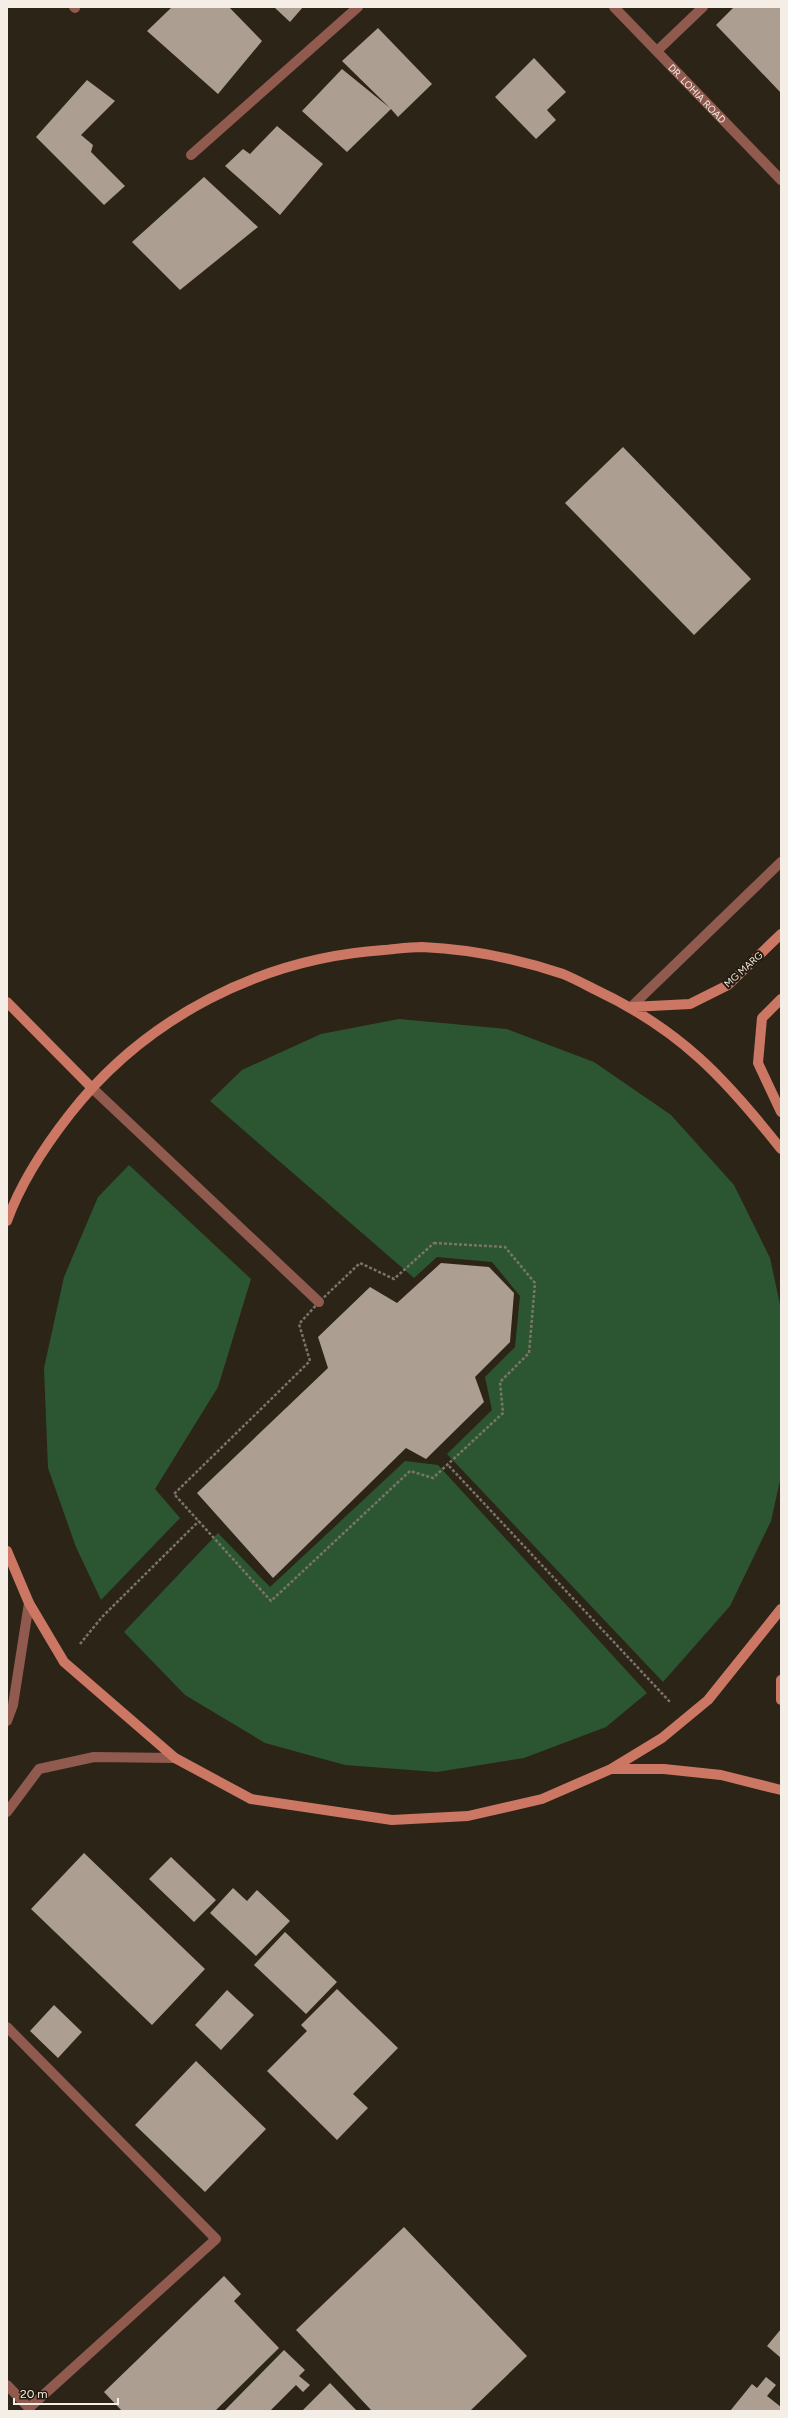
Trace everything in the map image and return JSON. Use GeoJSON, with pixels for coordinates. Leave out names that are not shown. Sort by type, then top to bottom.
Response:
{"type":"FeatureCollection","features":[{"type":"Feature","properties":{"kind":"main road","name":"MG MARG"},"geometry":{"type":"LineString","coordinates":[[631,1007],[690,1004],[728,985],[781,934]]}},
{"type":"Feature","properties":{"kind":"main road"},"geometry":{"type":"LineString","coordinates":[[7,1221],[12,1207],[46,1144],[91,1087],[146,1038],[208,998],[276,969],[347,952],[421,947],[494,955],[565,975],[631,1007],[676,1037],[717,1072],[781,1149]]}},
{"type":"Feature","properties":{"kind":"main road"},"geometry":{"type":"LineString","coordinates":[[780,1105],[758,1063],[762,1018],[781,999]]}},
{"type":"Feature","properties":{"kind":"main road"},"geometry":{"type":"LineString","coordinates":[[7,1002],[91,1087]]}},
{"type":"Feature","properties":{"kind":"main road"},"geometry":{"type":"LineString","coordinates":[[8,1554],[29,1602],[64,1662],[175,1758],[251,1799],[392,1820],[468,1816],[542,1799],[611,1769],[662,1738],[708,1700],[722,1685],[781,1609]]}},
{"type":"Feature","properties":{"kind":"main road"},"geometry":{"type":"LineString","coordinates":[[781,1680],[781,1700]]}},
{"type":"Feature","properties":{"kind":"main road"},"geometry":{"type":"LineString","coordinates":[[611,1769],[664,1768],[721,1775],[781,1790]]}},
{"type":"Feature","properties":{"kind":"street"},"geometry":{"type":"LineString","coordinates":[[191,155],[358,7]]}},
{"type":"Feature","properties":{"kind":"street","name":"DR. LOHIA ROAD"},"geometry":{"type":"LineString","coordinates":[[614,7],[781,180]]}},
{"type":"Feature","properties":{"kind":"street"},"geometry":{"type":"LineString","coordinates":[[657,52],[703,7]]}},
{"type":"Feature","properties":{"kind":"street"},"geometry":{"type":"LineString","coordinates":[[631,1007],[781,862]]}},
{"type":"Feature","properties":{"kind":"street"},"geometry":{"type":"LineString","coordinates":[[91,1087],[319,1302]]}},
{"type":"Feature","properties":{"kind":"street"},"geometry":{"type":"LineString","coordinates":[[7,1721],[13,1705],[29,1602]]}},
{"type":"Feature","properties":{"kind":"street"},"geometry":{"type":"LineString","coordinates":[[7,1812],[39,1769],[94,1757],[175,1758]]}},
{"type":"Feature","properties":{"kind":"street"},"geometry":{"type":"LineString","coordinates":[[7,2026],[216,2239],[29,2408],[7,2385]]}},
{"type":"Feature","properties":{"kind":"path"},"geometry":{"type":"LineString","coordinates":[[434,1243],[505,1248],[534,1283],[529,1353],[500,1382],[503,1413],[449,1466],[433,1478],[410,1472],[271,1601],[174,1494],[310,1361],[299,1324],[319,1302],[360,1263],[394,1279],[434,1243]]}},
{"type":"Feature","properties":{"kind":"path"},"geometry":{"type":"LineString","coordinates":[[449,1466],[685,1719]]}},
{"type":"Feature","properties":{"kind":"path"},"geometry":{"type":"LineString","coordinates":[[64,1662],[102,1617],[199,1521]]}},
{"type":"Feature","properties":{"kind":"green space"},"geometry":{"type":"Polygon","coordinates":[[[399,1019],[507,1029],[594,1062],[671,1115],[734,1185],[770,1258],[781,1309],[781,1476],[771,1521],[730,1606],[663,1682],[447,1454],[492,1410],[485,1377],[515,1347],[520,1296],[492,1262],[437,1257],[414,1278],[210,1101],[242,1070],[321,1034],[399,1019]]]}},
{"type":"Feature","properties":{"kind":"green space"},"geometry":{"type":"Polygon","coordinates":[[[129,1165],[251,1279],[218,1387],[155,1489],[180,1518],[101,1600],[76,1547],[48,1468],[44,1368],[64,1277],[98,1197],[129,1165]]]}},
{"type":"Feature","properties":{"kind":"green space"},"geometry":{"type":"Polygon","coordinates":[[[405,1461],[438,1465],[647,1693],[606,1727],[524,1758],[437,1772],[345,1765],[265,1743],[185,1695],[124,1632],[218,1533],[270,1587],[405,1461]]]}},
{"type":"Feature","properties":{"kind":"building"},"geometry":{"type":"Polygon","coordinates":[[[172,7],[229,7],[262,41],[218,94],[147,31],[172,7]]]}},
{"type":"Feature","properties":{"kind":"building"},"geometry":{"type":"Polygon","coordinates":[[[274,7],[303,7],[290,22],[274,7]]]}},
{"type":"Feature","properties":{"kind":"building"},"geometry":{"type":"Polygon","coordinates":[[[734,7],[781,7],[781,93],[716,25],[734,7]]]}},
{"type":"Feature","properties":{"kind":"building"},"geometry":{"type":"Polygon","coordinates":[[[378,28],[432,84],[398,117],[391,109],[347,152],[302,111],[342,69],[390,108],[342,61],[378,28]]]}},
{"type":"Feature","properties":{"kind":"building"},"geometry":{"type":"Polygon","coordinates":[[[534,58],[566,92],[547,110],[556,120],[536,139],[495,97],[534,58]]]}},
{"type":"Feature","properties":{"kind":"building"},"geometry":{"type":"Polygon","coordinates":[[[87,80],[115,101],[81,135],[93,145],[91,152],[125,186],[104,205],[36,137],[87,80]]]}},
{"type":"Feature","properties":{"kind":"building"},"geometry":{"type":"Polygon","coordinates":[[[277,126],[323,164],[280,215],[225,166],[243,149],[250,154],[277,126]]]}},
{"type":"Feature","properties":{"kind":"building"},"geometry":{"type":"Polygon","coordinates":[[[204,177],[258,227],[180,290],[132,242],[204,177]]]}},
{"type":"Feature","properties":{"kind":"building"},"geometry":{"type":"Polygon","coordinates":[[[623,447],[751,579],[694,635],[565,503],[623,447]]]}},
{"type":"Feature","properties":{"kind":"building"},"geometry":{"type":"Polygon","coordinates":[[[441,1263],[489,1267],[514,1293],[510,1342],[475,1377],[484,1402],[426,1459],[406,1448],[273,1578],[197,1493],[328,1368],[318,1337],[370,1287],[397,1303],[441,1263]]]}},
{"type":"Feature","properties":{"kind":"building"},"geometry":{"type":"Polygon","coordinates":[[[84,1853],[205,1969],[152,2025],[31,1909],[84,1853]]]}},
{"type":"Feature","properties":{"kind":"building"},"geometry":{"type":"Polygon","coordinates":[[[171,1857],[216,1900],[194,1922],[149,1879],[171,1857]]]}},
{"type":"Feature","properties":{"kind":"building"},"geometry":{"type":"Polygon","coordinates":[[[233,1888],[247,1901],[257,1890],[290,1921],[256,1956],[210,1913],[233,1888]]]}},
{"type":"Feature","properties":{"kind":"building"},"geometry":{"type":"Polygon","coordinates":[[[285,1932],[337,1982],[306,2014],[254,1965],[285,1932]]]}},
{"type":"Feature","properties":{"kind":"building"},"geometry":{"type":"Polygon","coordinates":[[[337,1989],[398,2048],[353,2094],[368,2108],[337,2140],[267,2071],[307,2031],[301,2025],[337,1989]]]}},
{"type":"Feature","properties":{"kind":"building"},"geometry":{"type":"Polygon","coordinates":[[[227,1990],[254,2015],[221,2050],[195,2025],[227,1990]]]}},
{"type":"Feature","properties":{"kind":"building"},"geometry":{"type":"Polygon","coordinates":[[[54,2005],[82,2032],[58,2058],[30,2031],[54,2005]]]}},
{"type":"Feature","properties":{"kind":"building"},"geometry":{"type":"Polygon","coordinates":[[[196,2061],[266,2129],[205,2192],[135,2125],[196,2061]]]}},
{"type":"Feature","properties":{"kind":"building"},"geometry":{"type":"Polygon","coordinates":[[[404,2227],[527,2356],[470,2411],[372,2411],[296,2330],[404,2227]]]}},
{"type":"Feature","properties":{"kind":"building"},"geometry":{"type":"Polygon","coordinates":[[[224,2276],[241,2294],[234,2301],[279,2348],[215,2411],[122,2411],[104,2392],[224,2276]]]}},
{"type":"Feature","properties":{"kind":"building"},"geometry":{"type":"Polygon","coordinates":[[[781,2329],[781,2358],[767,2346],[781,2329]]]}},
{"type":"Feature","properties":{"kind":"building"},"geometry":{"type":"Polygon","coordinates":[[[284,2350],[305,2370],[299,2376],[310,2385],[303,2392],[296,2385],[270,2411],[224,2411],[284,2350]]]}},
{"type":"Feature","properties":{"kind":"building"},"geometry":{"type":"Polygon","coordinates":[[[766,2377],[776,2385],[767,2396],[781,2407],[781,2411],[730,2411],[752,2384],[757,2388],[766,2377]]]}},
{"type":"Feature","properties":{"kind":"building"},"geometry":{"type":"Polygon","coordinates":[[[330,2383],[357,2411],[302,2411],[330,2383]]]}}]}
